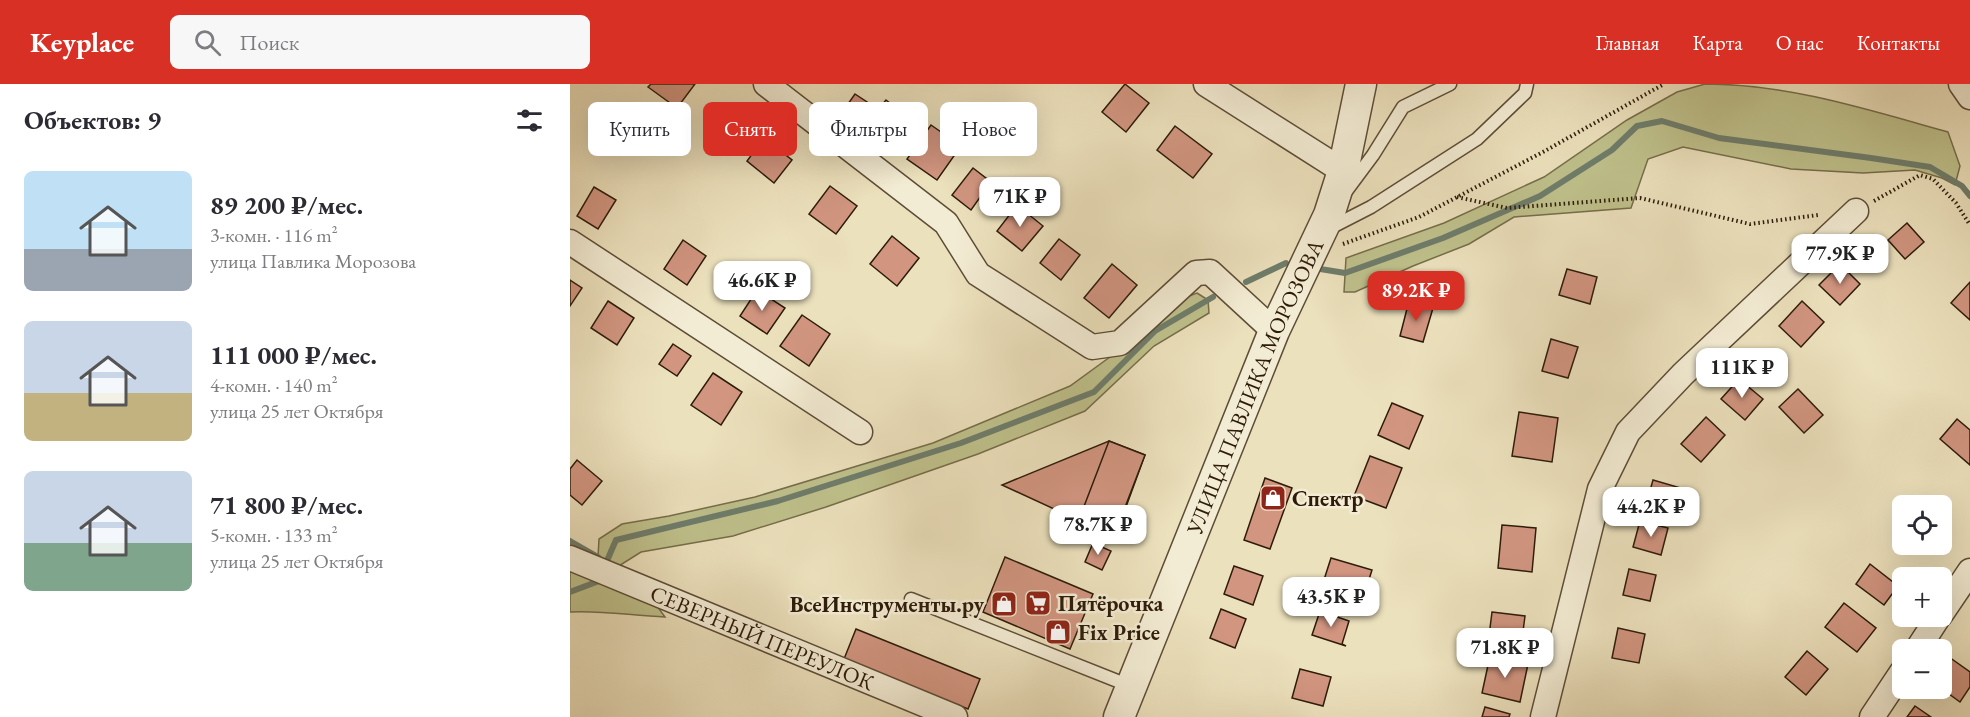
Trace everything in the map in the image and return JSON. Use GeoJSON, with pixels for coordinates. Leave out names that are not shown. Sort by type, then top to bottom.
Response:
{"type":"FeatureCollection","features":[{"type":"Feature","properties":{"kind":"street"},"geometry":{"type":"LineString","coordinates":[[766,84],[946,223],[978,274],[1092,347],[1120,343],[1197,273],[1210,272],[1274,331]]}},
{"type":"Feature","properties":{"kind":"street"},"geometry":{"type":"LineString","coordinates":[[1206,84],[1343,171]]}},
{"type":"Feature","properties":{"kind":"street","name":"УЛИЦА ПАВЛИКА МОРОЗОВА"},"geometry":{"type":"LineString","coordinates":[[1119,717],[1274,331],[1321,234],[1343,171],[1361,84]]}},
{"type":"Feature","properties":{"kind":"street"},"geometry":{"type":"LineString","coordinates":[[1961,84],[1970,97]]}},
{"type":"Feature","properties":{"kind":"street"},"geometry":{"type":"LineString","coordinates":[[1543,717],[1600,489],[1628,432],[1683,374],[1856,210]]}},
{"type":"Feature","properties":{"kind":"street"},"geometry":{"type":"LineString","coordinates":[[570,242],[860,432]]}},
{"type":"Feature","properties":{"kind":"street","name":"СЕВЕРНЫЙ ПЕРЕУЛОК"},"geometry":{"type":"LineString","coordinates":[[570,558],[955,717]]}},
{"type":"Feature","properties":{"kind":"street"},"geometry":{"type":"LineString","coordinates":[[1952,597],[1970,571]]}},
{"type":"Feature","properties":{"kind":"street"},"geometry":{"type":"LineString","coordinates":[[1872,717],[1892,687]]}},
{"type":"Feature","properties":{"kind":"lane"},"geometry":{"type":"LineString","coordinates":[[1321,234],[1402,107],[1450,84]]}},
{"type":"Feature","properties":{"kind":"lane"},"geometry":{"type":"LineString","coordinates":[[1321,234],[1371,207],[1477,139],[1525,93],[1527,84]]}},
{"type":"Feature","properties":{"kind":"lane"},"geometry":{"type":"LineString","coordinates":[[911,599],[1130,686]]}},
{"type":"Feature","properties":{"kind":"path"},"geometry":{"type":"LineString","coordinates":[[1321,234],[1353,241],[1419,218],[1664,84]]}},
{"type":"Feature","properties":{"kind":"path"},"geometry":{"type":"LineString","coordinates":[[1457,197],[1507,208],[1640,198],[1750,224],[1856,210],[1920,175],[1933,179],[1956,203],[1970,225]]}},
{"type":"Feature","properties":{"kind":"green space"},"geometry":{"type":"Polygon","coordinates":[[[1705,84],[1767,88],[1798,93],[1859,107],[1948,132],[1960,166],[1955,185],[1942,178],[1915,170],[1863,173],[1791,169],[1683,147],[1648,159],[1631,208],[1514,217],[1469,244],[1355,292],[1344,292],[1346,258],[1444,223],[1544,177],[1627,120],[1677,92],[1705,84]]]}},
{"type":"Feature","properties":{"kind":"green space"},"geometry":{"type":"Polygon","coordinates":[[[1197,293],[1208,300],[1209,313],[1154,346],[1085,411],[978,454],[826,507],[733,536],[641,552],[614,569],[598,557],[599,539],[622,524],[755,497],[933,443],[1070,386],[1125,346],[1181,299],[1197,293]]]}},
{"type":"Feature","properties":{"kind":"green space"},"geometry":{"type":"Polygon","coordinates":[[[570,571],[657,606],[665,617],[570,612],[570,571]]]}},
{"type":"Feature","properties":{"kind":"building"},"geometry":{"type":"Polygon","coordinates":[[[651,84],[695,84],[682,102],[669,102],[648,87],[651,84]]]}},
{"type":"Feature","properties":{"kind":"building"},"geometry":{"type":"Polygon","coordinates":[[[1125,84],[1149,103],[1126,132],[1102,112],[1125,84]]]}},
{"type":"Feature","properties":{"kind":"building"},"geometry":{"type":"Polygon","coordinates":[[[855,94],[867,102],[849,102],[855,94]]]}},
{"type":"Feature","properties":{"kind":"building"},"geometry":{"type":"Polygon","coordinates":[[[931,125],[940,131],[940,156],[954,156],[937,180],[907,159],[909,156],[928,156],[928,129],[931,125]]]}},
{"type":"Feature","properties":{"kind":"building"},"geometry":{"type":"Polygon","coordinates":[[[1175,126],[1212,154],[1193,178],[1157,150],[1175,126]]]}},
{"type":"Feature","properties":{"kind":"building"},"geometry":{"type":"Polygon","coordinates":[[[751,156],[787,156],[792,160],[774,183],[747,161],[751,156]]]}},
{"type":"Feature","properties":{"kind":"building"},"geometry":{"type":"Polygon","coordinates":[[[973,168],[991,182],[971,210],[952,195],[973,168]]]}},
{"type":"Feature","properties":{"kind":"building"},"geometry":{"type":"Polygon","coordinates":[[[830,186],[857,206],[836,234],[809,214],[830,186]]]}},
{"type":"Feature","properties":{"kind":"building"},"geometry":{"type":"Polygon","coordinates":[[[594,187],[616,200],[598,229],[577,216],[594,187]]]}},
{"type":"Feature","properties":{"kind":"building"},"geometry":{"type":"Polygon","coordinates":[[[1017,205],[1043,226],[1022,251],[997,231],[1017,205]]]}},
{"type":"Feature","properties":{"kind":"building"},"geometry":{"type":"Polygon","coordinates":[[[1907,223],[1924,242],[1905,259],[1888,240],[1907,223]]]}},
{"type":"Feature","properties":{"kind":"building"},"geometry":{"type":"Polygon","coordinates":[[[892,236],[919,258],[897,286],[870,264],[892,236]]]}},
{"type":"Feature","properties":{"kind":"building"},"geometry":{"type":"Polygon","coordinates":[[[1059,239],[1080,255],[1061,280],[1040,263],[1059,239]]]}},
{"type":"Feature","properties":{"kind":"building"},"geometry":{"type":"Polygon","coordinates":[[[683,240],[706,256],[687,285],[664,269],[683,240]]]}},
{"type":"Feature","properties":{"kind":"building"},"geometry":{"type":"Polygon","coordinates":[[[1112,264],[1137,285],[1109,318],[1084,298],[1112,264]]]}},
{"type":"Feature","properties":{"kind":"building"},"geometry":{"type":"Polygon","coordinates":[[[1840,264],[1860,284],[1840,305],[1819,285],[1840,264]]]}},
{"type":"Feature","properties":{"kind":"building"},"geometry":{"type":"Polygon","coordinates":[[[1567,269],[1597,277],[1590,304],[1559,295],[1567,269]]]}},
{"type":"Feature","properties":{"kind":"building"},"geometry":{"type":"Polygon","coordinates":[[[570,280],[582,288],[570,306],[570,280]]]}},
{"type":"Feature","properties":{"kind":"building"},"geometry":{"type":"Polygon","coordinates":[[[1970,282],[1970,320],[1951,303],[1970,282]]]}},
{"type":"Feature","properties":{"kind":"building"},"geometry":{"type":"Polygon","coordinates":[[[757,290],[785,308],[767,334],[740,316],[757,290]]]}},
{"type":"Feature","properties":{"kind":"building"},"geometry":{"type":"Polygon","coordinates":[[[608,301],[634,318],[617,345],[591,328],[608,301]]]}},
{"type":"Feature","properties":{"kind":"building"},"geometry":{"type":"Polygon","coordinates":[[[1409,301],[1433,308],[1423,342],[1400,336],[1409,301]]]}},
{"type":"Feature","properties":{"kind":"building"},"geometry":{"type":"Polygon","coordinates":[[[1802,301],[1824,322],[1801,347],[1779,326],[1802,301]]]}},
{"type":"Feature","properties":{"kind":"building"},"geometry":{"type":"Polygon","coordinates":[[[802,315],[830,334],[809,366],[780,346],[802,315]]]}},
{"type":"Feature","properties":{"kind":"building"},"geometry":{"type":"Polygon","coordinates":[[[1551,339],[1578,347],[1568,378],[1542,371],[1551,339]]]}},
{"type":"Feature","properties":{"kind":"building"},"geometry":{"type":"Polygon","coordinates":[[[673,344],[691,356],[677,376],[659,364],[673,344]]]}},
{"type":"Feature","properties":{"kind":"building"},"geometry":{"type":"Polygon","coordinates":[[[713,373],[742,392],[721,425],[691,405],[713,373]]]}},
{"type":"Feature","properties":{"kind":"building"},"geometry":{"type":"Polygon","coordinates":[[[1739,379],[1763,399],[1745,420],[1721,399],[1739,379]]]}},
{"type":"Feature","properties":{"kind":"building"},"geometry":{"type":"Polygon","coordinates":[[[1798,389],[1823,415],[1804,433],[1779,407],[1798,389]]]}},
{"type":"Feature","properties":{"kind":"building"},"geometry":{"type":"Polygon","coordinates":[[[1392,403],[1423,416],[1409,449],[1378,435],[1392,403]]]}},
{"type":"Feature","properties":{"kind":"building"},"geometry":{"type":"Polygon","coordinates":[[[1519,412],[1558,418],[1552,462],[1512,456],[1519,412]]]}},
{"type":"Feature","properties":{"kind":"building"},"geometry":{"type":"Polygon","coordinates":[[[1706,417],[1725,435],[1701,462],[1681,444],[1706,417]]]}},
{"type":"Feature","properties":{"kind":"building"},"geometry":{"type":"Polygon","coordinates":[[[1957,419],[1970,430],[1970,465],[1940,439],[1957,419]]]}},
{"type":"Feature","properties":{"kind":"building"},"geometry":{"type":"Polygon","coordinates":[[[1109,441],[1145,455],[1115,537],[1002,485],[1109,441]]]}},
{"type":"Feature","properties":{"kind":"building"},"geometry":{"type":"Polygon","coordinates":[[[1109,441],[1145,455],[1119,523],[1083,509],[1109,441]]]}},
{"type":"Feature","properties":{"kind":"building"},"geometry":{"type":"Polygon","coordinates":[[[1370,456],[1402,468],[1386,508],[1354,496],[1370,456]]]}},
{"type":"Feature","properties":{"kind":"building"},"geometry":{"type":"Polygon","coordinates":[[[577,460],[602,481],[582,505],[570,495],[570,469],[577,460]]]}},
{"type":"Feature","properties":{"kind":"building"},"geometry":{"type":"Polygon","coordinates":[[[1265,478],[1292,488],[1270,549],[1244,540],[1265,478]]]}},
{"type":"Feature","properties":{"kind":"building"},"geometry":{"type":"Polygon","coordinates":[[[1653,480],[1684,489],[1677,514],[1646,505],[1653,480]]]}},
{"type":"Feature","properties":{"kind":"building"},"geometry":{"type":"Polygon","coordinates":[[[1640,521],[1668,528],[1661,555],[1633,547],[1640,521]]]}},
{"type":"Feature","properties":{"kind":"building"},"geometry":{"type":"Polygon","coordinates":[[[1502,525],[1536,528],[1532,572],[1498,568],[1502,525]]]}},
{"type":"Feature","properties":{"kind":"building"},"geometry":{"type":"Polygon","coordinates":[[[1093,543],[1111,551],[1102,570],[1085,562],[1093,543]]]}},
{"type":"Feature","properties":{"kind":"building","name":"Пятёрочка"},"geometry":{"type":"Polygon","coordinates":[[[1005,557],[1093,594],[1070,649],[983,612],[1005,557]]]}},
{"type":"Feature","properties":{"kind":"building"},"geometry":{"type":"Polygon","coordinates":[[[1331,558],[1372,570],[1363,598],[1322,586],[1331,558]]]}},
{"type":"Feature","properties":{"kind":"building"},"geometry":{"type":"Polygon","coordinates":[[[1870,564],[1892,581],[1892,594],[1884,605],[1856,584],[1870,564]]]}},
{"type":"Feature","properties":{"kind":"building"},"geometry":{"type":"Polygon","coordinates":[[[1234,566],[1263,576],[1253,605],[1224,594],[1234,566]]]}},
{"type":"Feature","properties":{"kind":"building"},"geometry":{"type":"Polygon","coordinates":[[[1629,569],[1656,575],[1650,601],[1623,595],[1629,569]]]}},
{"type":"Feature","properties":{"kind":"building"},"geometry":{"type":"Polygon","coordinates":[[[1844,603],[1876,628],[1857,652],[1825,627],[1844,603]]]}},
{"type":"Feature","properties":{"kind":"building"},"geometry":{"type":"Polygon","coordinates":[[[1221,609],[1246,619],[1235,648],[1210,638],[1221,609]]]}},
{"type":"Feature","properties":{"kind":"building"},"geometry":{"type":"Polygon","coordinates":[[[1320,611],[1349,621],[1342,644],[1346,646],[1312,635],[1320,611]]]}},
{"type":"Feature","properties":{"kind":"building"},"geometry":{"type":"Polygon","coordinates":[[[1492,612],[1525,616],[1521,647],[1488,644],[1492,612]]]}},
{"type":"Feature","properties":{"kind":"building"},"geometry":{"type":"Polygon","coordinates":[[[1618,628],[1645,634],[1639,663],[1612,658],[1618,628]]]}},
{"type":"Feature","properties":{"kind":"building"},"geometry":{"type":"Polygon","coordinates":[[[856,629],[980,679],[968,709],[844,659],[856,629]]]}},
{"type":"Feature","properties":{"kind":"building"},"geometry":{"type":"Polygon","coordinates":[[[1807,651],[1828,669],[1806,695],[1785,677],[1807,651]]]}},
{"type":"Feature","properties":{"kind":"building"},"geometry":{"type":"Polygon","coordinates":[[[1490,656],[1528,664],[1520,702],[1482,693],[1490,656]]]}},
{"type":"Feature","properties":{"kind":"building"},"geometry":{"type":"Polygon","coordinates":[[[1952,659],[1970,672],[1970,687],[1960,702],[1952,696],[1952,659]]]}},
{"type":"Feature","properties":{"kind":"building"},"geometry":{"type":"Polygon","coordinates":[[[1300,669],[1331,677],[1323,706],[1292,698],[1300,669]]]}},
{"type":"Feature","properties":{"kind":"building"},"geometry":{"type":"Polygon","coordinates":[[[1915,706],[1931,717],[1907,717],[1915,706]]]}},
{"type":"Feature","properties":{"kind":"building"},"geometry":{"type":"Polygon","coordinates":[[[1485,707],[1510,714],[1509,717],[1482,717],[1485,707]]]}},
{"type":"Feature","properties":{"kind":"waterway"},"geometry":{"type":"LineString","coordinates":[[1314,268],[1345,273],[1443,238],[1540,196],[1612,150],[1637,126],[1662,121],[1719,138],[1930,167],[1962,186],[1970,196]]}},
{"type":"Feature","properties":{"kind":"waterway"},"geometry":{"type":"LineString","coordinates":[[1246,282],[1286,263]]}},
{"type":"Feature","properties":{"kind":"waterway"},"geometry":{"type":"LineString","coordinates":[[606,563],[616,540],[778,501],[961,443],[1094,392],[1155,331],[1213,297]]}},
{"type":"Feature","properties":{"kind":"waterway"},"geometry":{"type":"LineString","coordinates":[[570,541],[598,557]]}},
{"type":"Feature","properties":{"kind":"waterway"},"geometry":{"type":"LineString","coordinates":[[570,592],[599,581]]}},
{"type":"Feature","properties":{"kind":"place","name":"Спектр"},"geometry":{"type":"Point","coordinates":[1273,498]}},
{"type":"Feature","properties":{"kind":"place","name":"Пятёрочка"},"geometry":{"type":"Point","coordinates":[1038,603]}},
{"type":"Feature","properties":{"kind":"place","name":"ВсеИнструменты.ру"},"geometry":{"type":"Point","coordinates":[1004,604]}},
{"type":"Feature","properties":{"kind":"place","name":"Fix Price"},"geometry":{"type":"Point","coordinates":[1058,632]}}]}
